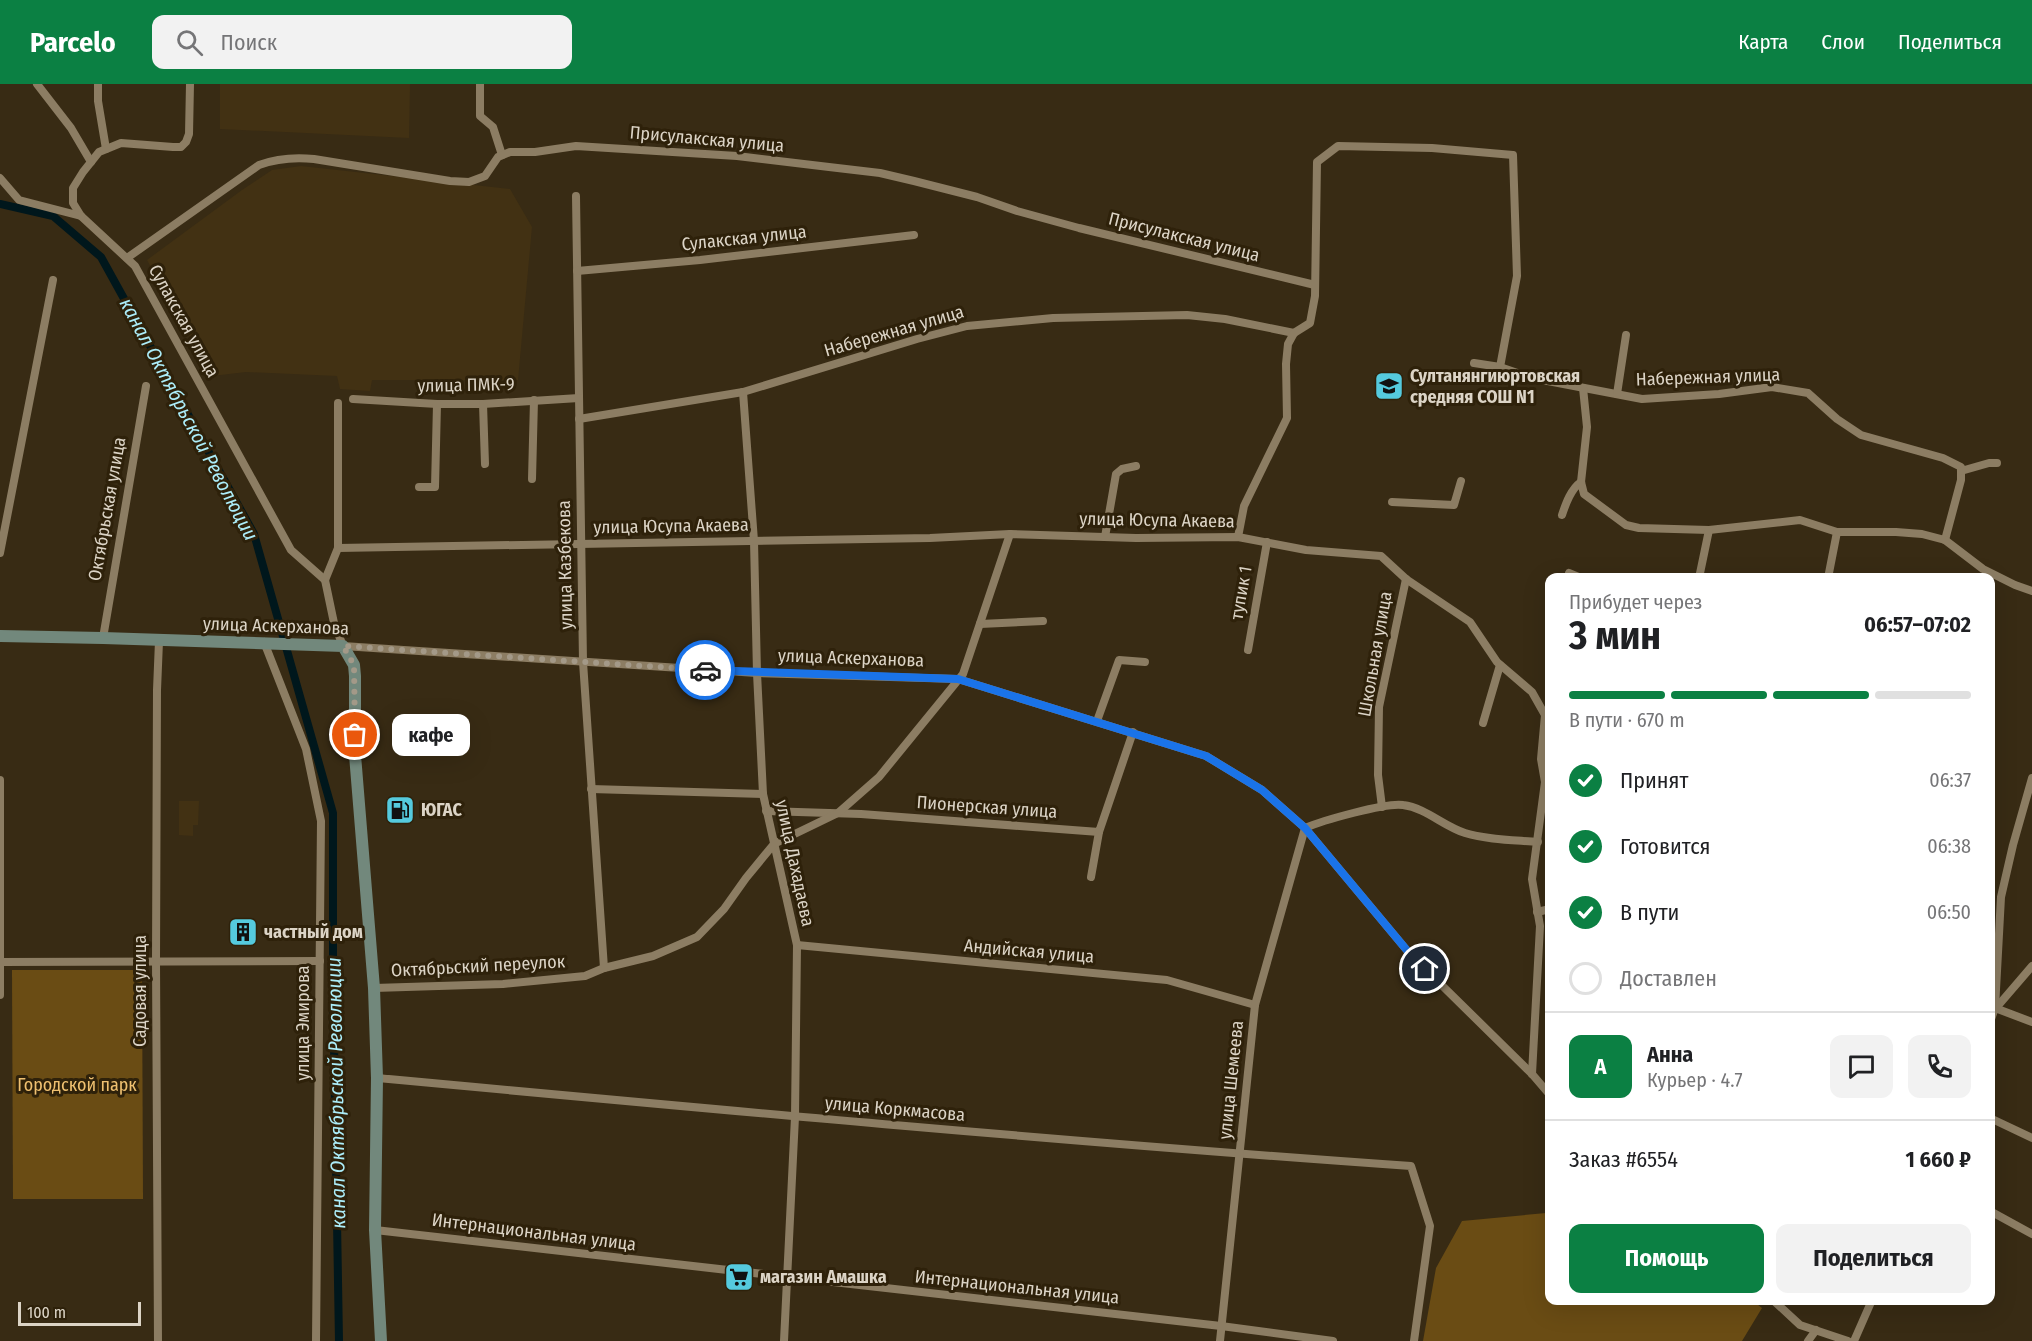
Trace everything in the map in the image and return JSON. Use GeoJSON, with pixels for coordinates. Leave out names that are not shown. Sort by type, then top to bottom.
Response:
{"type":"FeatureCollection","features":[{"type":"Feature","properties":{"kind":"street"},"geometry":{"type":"LineString","coordinates":[[37,84],[71,128],[91,162]]}},
{"type":"Feature","properties":{"kind":"street"},"geometry":{"type":"LineString","coordinates":[[98,84],[98,101],[106,149]]}},
{"type":"Feature","properties":{"kind":"street"},"geometry":{"type":"LineString","coordinates":[[81,216],[73,203],[73,188],[99,152],[121,143],[181,147],[186,142],[189,134],[190,84]]}},
{"type":"Feature","properties":{"kind":"street"},"geometry":{"type":"LineString","coordinates":[[127,258],[259,165],[274,160],[291,157],[314,159],[450,181],[469,182],[485,177],[498,157],[502,155],[493,127],[480,116],[480,84]]}},
{"type":"Feature","properties":{"kind":"street","name":"Присулакская улица"},"geometry":{"type":"LineString","coordinates":[[502,155],[510,152],[535,152],[576,146],[646,149],[737,156],[880,173],[977,197],[1079,228],[1315,285]]}},
{"type":"Feature","properties":{"kind":"street"},"geometry":{"type":"LineString","coordinates":[[1238,537],[1244,506],[1287,418],[1288,344],[1294,333],[1310,323],[1315,285],[1317,162],[1338,146],[1432,148],[1513,154],[1516,276],[1500,367]]}},
{"type":"Feature","properties":{"kind":"street"},"geometry":{"type":"LineString","coordinates":[[0,178],[19,200],[81,216]]}},
{"type":"Feature","properties":{"kind":"street","name":"улица Казбекова"},"geometry":{"type":"LineString","coordinates":[[576,196],[583,662],[604,968]]}},
{"type":"Feature","properties":{"kind":"street","name":"Сулакская улица"},"geometry":{"type":"LineString","coordinates":[[81,216],[135,266],[291,550],[325,580]]}},
{"type":"Feature","properties":{"kind":"street","name":"Сулакская улица"},"geometry":{"type":"LineString","coordinates":[[577,271],[700,260],[914,235]]}},
{"type":"Feature","properties":{"kind":"street"},"geometry":{"type":"LineString","coordinates":[[0,553],[53,280]]}},
{"type":"Feature","properties":{"kind":"street","name":"Набережная улица"},"geometry":{"type":"LineString","coordinates":[[579,419],[743,392],[917,339],[968,326],[1053,318],[1187,315],[1225,319],[1294,333]]}},
{"type":"Feature","properties":{"kind":"street"},"geometry":{"type":"LineString","coordinates":[[1617,394],[1626,335]]}},
{"type":"Feature","properties":{"kind":"street","name":"Набережная улица"},"geometry":{"type":"LineString","coordinates":[[1474,363],[1500,367],[1532,378],[1642,399],[1719,394],[1772,387],[1808,393],[1837,419],[1861,435],[1943,458],[1961,467],[1961,471]]}},
{"type":"Feature","properties":{"kind":"street","name":"Октябрьская улица"},"geometry":{"type":"LineString","coordinates":[[103,638],[146,386]]}},
{"type":"Feature","properties":{"kind":"street"},"geometry":{"type":"LineString","coordinates":[[1583,388],[1587,426],[1581,482],[1584,494],[1626,525],[1639,528],[1710,530],[1800,520],[1837,532],[1922,534],[1945,540],[1991,573]]}},
{"type":"Feature","properties":{"kind":"street","name":"улица Дахадаева"},"geometry":{"type":"LineString","coordinates":[[743,392],[754,541],[763,794],[796,945],[795,1117],[784,1341]]}},
{"type":"Feature","properties":{"kind":"street","name":"улица ПМК-9"},"geometry":{"type":"LineString","coordinates":[[353,399],[483,404],[579,398]]}},
{"type":"Feature","properties":{"kind":"street"},"geometry":{"type":"LineString","coordinates":[[532,479],[534,400]]}},
{"type":"Feature","properties":{"kind":"street"},"geometry":{"type":"LineString","coordinates":[[338,403],[338,548],[325,580],[334,623],[354,665],[355,676],[355,755],[374,988],[377,1078],[375,1230],[381,1341]]}},
{"type":"Feature","properties":{"kind":"street"},"geometry":{"type":"LineString","coordinates":[[419,487],[435,487],[437,404]]}},
{"type":"Feature","properties":{"kind":"street"},"geometry":{"type":"LineString","coordinates":[[483,404],[485,464]]}},
{"type":"Feature","properties":{"kind":"street"},"geometry":{"type":"LineString","coordinates":[[1945,540],[1961,480],[1961,471],[1997,463]]}},
{"type":"Feature","properties":{"kind":"street"},"geometry":{"type":"LineString","coordinates":[[1105,537],[1116,474],[1122,469],[1136,466]]}},
{"type":"Feature","properties":{"kind":"street"},"geometry":{"type":"LineString","coordinates":[[1392,502],[1454,505],[1461,481]]}},
{"type":"Feature","properties":{"kind":"street"},"geometry":{"type":"LineString","coordinates":[[1562,515],[1566,502],[1576,485],[1581,482]]}},
{"type":"Feature","properties":{"kind":"street"},"geometry":{"type":"LineString","coordinates":[[1700,573],[1710,530]]}},
{"type":"Feature","properties":{"kind":"street"},"geometry":{"type":"LineString","coordinates":[[1829,573],[1837,532]]}},
{"type":"Feature","properties":{"kind":"street","name":"улица Юсупа Акаева"},"geometry":{"type":"LineString","coordinates":[[338,548],[930,538],[1010,534],[1238,537],[1306,550],[1381,556],[1406,579],[1470,622],[1500,664],[1532,692],[1545,715],[1541,759],[1545,774]]}},
{"type":"Feature","properties":{"kind":"street","name":"Октябрьский переулок"},"geometry":{"type":"LineString","coordinates":[[374,988],[559,980],[585,976],[604,968],[653,956],[697,937],[724,909],[774,844],[838,813],[879,777],[963,674],[1010,534]]}},
{"type":"Feature","properties":{"kind":"street","name":"тупик 1"},"geometry":{"type":"LineString","coordinates":[[1248,650],[1267,542]]}},
{"type":"Feature","properties":{"kind":"street"},"geometry":{"type":"LineString","coordinates":[[1995,575],[2032,591]]}},
{"type":"Feature","properties":{"kind":"street","name":"Школьная улица"},"geometry":{"type":"LineString","coordinates":[[1382,807],[1378,775],[1379,707],[1406,579]]}},
{"type":"Feature","properties":{"kind":"street"},"geometry":{"type":"LineString","coordinates":[[980,624],[1043,621]]}},
{"type":"Feature","properties":{"kind":"street","name":"улица Аскерханова"},"geometry":{"type":"LineString","coordinates":[[0,636],[343,646],[757,673],[958,679],[1206,756],[1262,790],[1305,828],[1410,954],[1545,1089]]}},
{"type":"Feature","properties":{"kind":"street","name":"Садовая улица"},"geometry":{"type":"LineString","coordinates":[[158,1341],[156,961],[159,640]]}},
{"type":"Feature","properties":{"kind":"street","name":"улица Эмирова"},"geometry":{"type":"LineString","coordinates":[[269,643],[306,749],[321,821],[316,1341]]}},
{"type":"Feature","properties":{"kind":"street"},"geometry":{"type":"LineString","coordinates":[[1097,722],[1119,660],[1145,662]]}},
{"type":"Feature","properties":{"kind":"street"},"geometry":{"type":"LineString","coordinates":[[1483,723],[1500,664]]}},
{"type":"Feature","properties":{"kind":"street"},"geometry":{"type":"LineString","coordinates":[[1091,877],[1099,832],[1134,732]]}},
{"type":"Feature","properties":{"kind":"street"},"geometry":{"type":"LineString","coordinates":[[1995,1008],[2001,897],[2032,778]]}},
{"type":"Feature","properties":{"kind":"street"},"geometry":{"type":"LineString","coordinates":[[0,780],[0,995]]}},
{"type":"Feature","properties":{"kind":"street"},"geometry":{"type":"LineString","coordinates":[[591,789],[763,794]]}},
{"type":"Feature","properties":{"kind":"street","name":"улица Юсупа Акаева"},"geometry":{"type":"LineString","coordinates":[[1532,1074],[1540,926],[1532,879],[1545,795]]}},
{"type":"Feature","properties":{"kind":"street"},"geometry":{"type":"LineString","coordinates":[[1305,828],[1322,821],[1400,804],[1413,807],[1465,833],[1538,842]]}},
{"type":"Feature","properties":{"kind":"street","name":"Пионерская улица"},"geometry":{"type":"LineString","coordinates":[[766,811],[838,813],[1099,832]]}},
{"type":"Feature","properties":{"kind":"street","name":"улица Шемеева"},"geometry":{"type":"LineString","coordinates":[[1220,1341],[1255,1005],[1305,828]]}},
{"type":"Feature","properties":{"kind":"street"},"geometry":{"type":"LineString","coordinates":[[1537,912],[1545,910]]}},
{"type":"Feature","properties":{"kind":"street","name":"Андийская улица"},"geometry":{"type":"LineString","coordinates":[[796,945],[1167,980],[1255,1005]]}},
{"type":"Feature","properties":{"kind":"street"},"geometry":{"type":"LineString","coordinates":[[1,962],[320,961]]}},
{"type":"Feature","properties":{"kind":"street"},"geometry":{"type":"LineString","coordinates":[[1995,1008],[2032,966]]}},
{"type":"Feature","properties":{"kind":"street"},"geometry":{"type":"LineString","coordinates":[[1995,1008],[2032,1022]]}},
{"type":"Feature","properties":{"kind":"street","name":"улица Коркмасова"},"geometry":{"type":"LineString","coordinates":[[377,1078],[795,1117],[1411,1166],[1430,1226],[1414,1341]]}},
{"type":"Feature","properties":{"kind":"street"},"geometry":{"type":"LineString","coordinates":[[1995,1120],[2032,1138]]}},
{"type":"Feature","properties":{"kind":"street"},"geometry":{"type":"LineString","coordinates":[[1995,1214],[2032,1234]]}},
{"type":"Feature","properties":{"kind":"street","name":"Интернациональная улица"},"geometry":{"type":"LineString","coordinates":[[375,1230],[1221,1326],[1333,1341]]}},
{"type":"Feature","properties":{"kind":"street"},"geometry":{"type":"LineString","coordinates":[[1778,1305],[1800,1325],[1848,1341]]}},
{"type":"Feature","properties":{"kind":"street"},"geometry":{"type":"LineString","coordinates":[[1854,1341],[1870,1305]]}},
{"type":"Feature","properties":{"kind":"street"},"geometry":{"type":"LineString","coordinates":[[1808,1341],[1816,1330]]}},
{"type":"Feature","properties":{"kind":"shaded area"},"geometry":{"type":"Polygon","coordinates":[[[220,84],[410,84],[409,138],[220,129],[220,84]]]}},
{"type":"Feature","properties":{"kind":"shaded area"},"geometry":{"type":"Polygon","coordinates":[[[301,166],[510,189],[532,227],[518,380],[372,380],[370,391],[340,389],[337,376],[246,372],[212,376],[147,260],[272,170],[301,166]]]}},
{"type":"Feature","properties":{"kind":"shaded area"},"geometry":{"type":"Polygon","coordinates":[[[179,801],[199,801],[198,825],[193,825],[193,836],[179,835],[179,801]]]}},
{"type":"Feature","properties":{"kind":"green space","name":"Городской парк"},"geometry":{"type":"Polygon","coordinates":[[[12,970],[142,970],[143,1199],[13,1199],[12,970]]]}},
{"type":"Feature","properties":{"kind":"green space"},"geometry":{"type":"Polygon","coordinates":[[[1545,1213],[1545,1305],[1758,1305],[1762,1308],[1742,1341],[1423,1341],[1436,1268],[1462,1221],[1545,1213]]]}},
{"type":"Feature","properties":{"kind":"waterway","name":"канал Октябрьской Революции"},"geometry":{"type":"LineString","coordinates":[[0,204],[53,216],[101,257],[254,534],[333,813],[333,981],[339,1341]]}},
{"type":"Feature","properties":{"kind":"way so far"},"geometry":{"type":"LineString","coordinates":[[355,735],[354,665],[343,646],[705,670]]}},
{"type":"Feature","properties":{"kind":"place","name":"Султанянгиюртовская средняя СОШ N1"},"geometry":{"type":"Point","coordinates":[1389,386]}},
{"type":"Feature","properties":{"kind":"place","name":"кафе"},"geometry":{"type":"Point","coordinates":[355,735]}},
{"type":"Feature","properties":{"kind":"place","name":"ЮГАС"},"geometry":{"type":"Point","coordinates":[400,810]}},
{"type":"Feature","properties":{"kind":"place","name":"частный дом"},"geometry":{"type":"Point","coordinates":[243,932]}},
{"type":"Feature","properties":{"kind":"place","name":"магазин Амашка"},"geometry":{"type":"Point","coordinates":[739,1277]}},
{"type":"Feature","properties":{"kind":"route"},"geometry":{"type":"LineString","coordinates":[[705,670],[958,679],[1206,756],[1262,790],[1305,828],[1425,969]]}}]}
